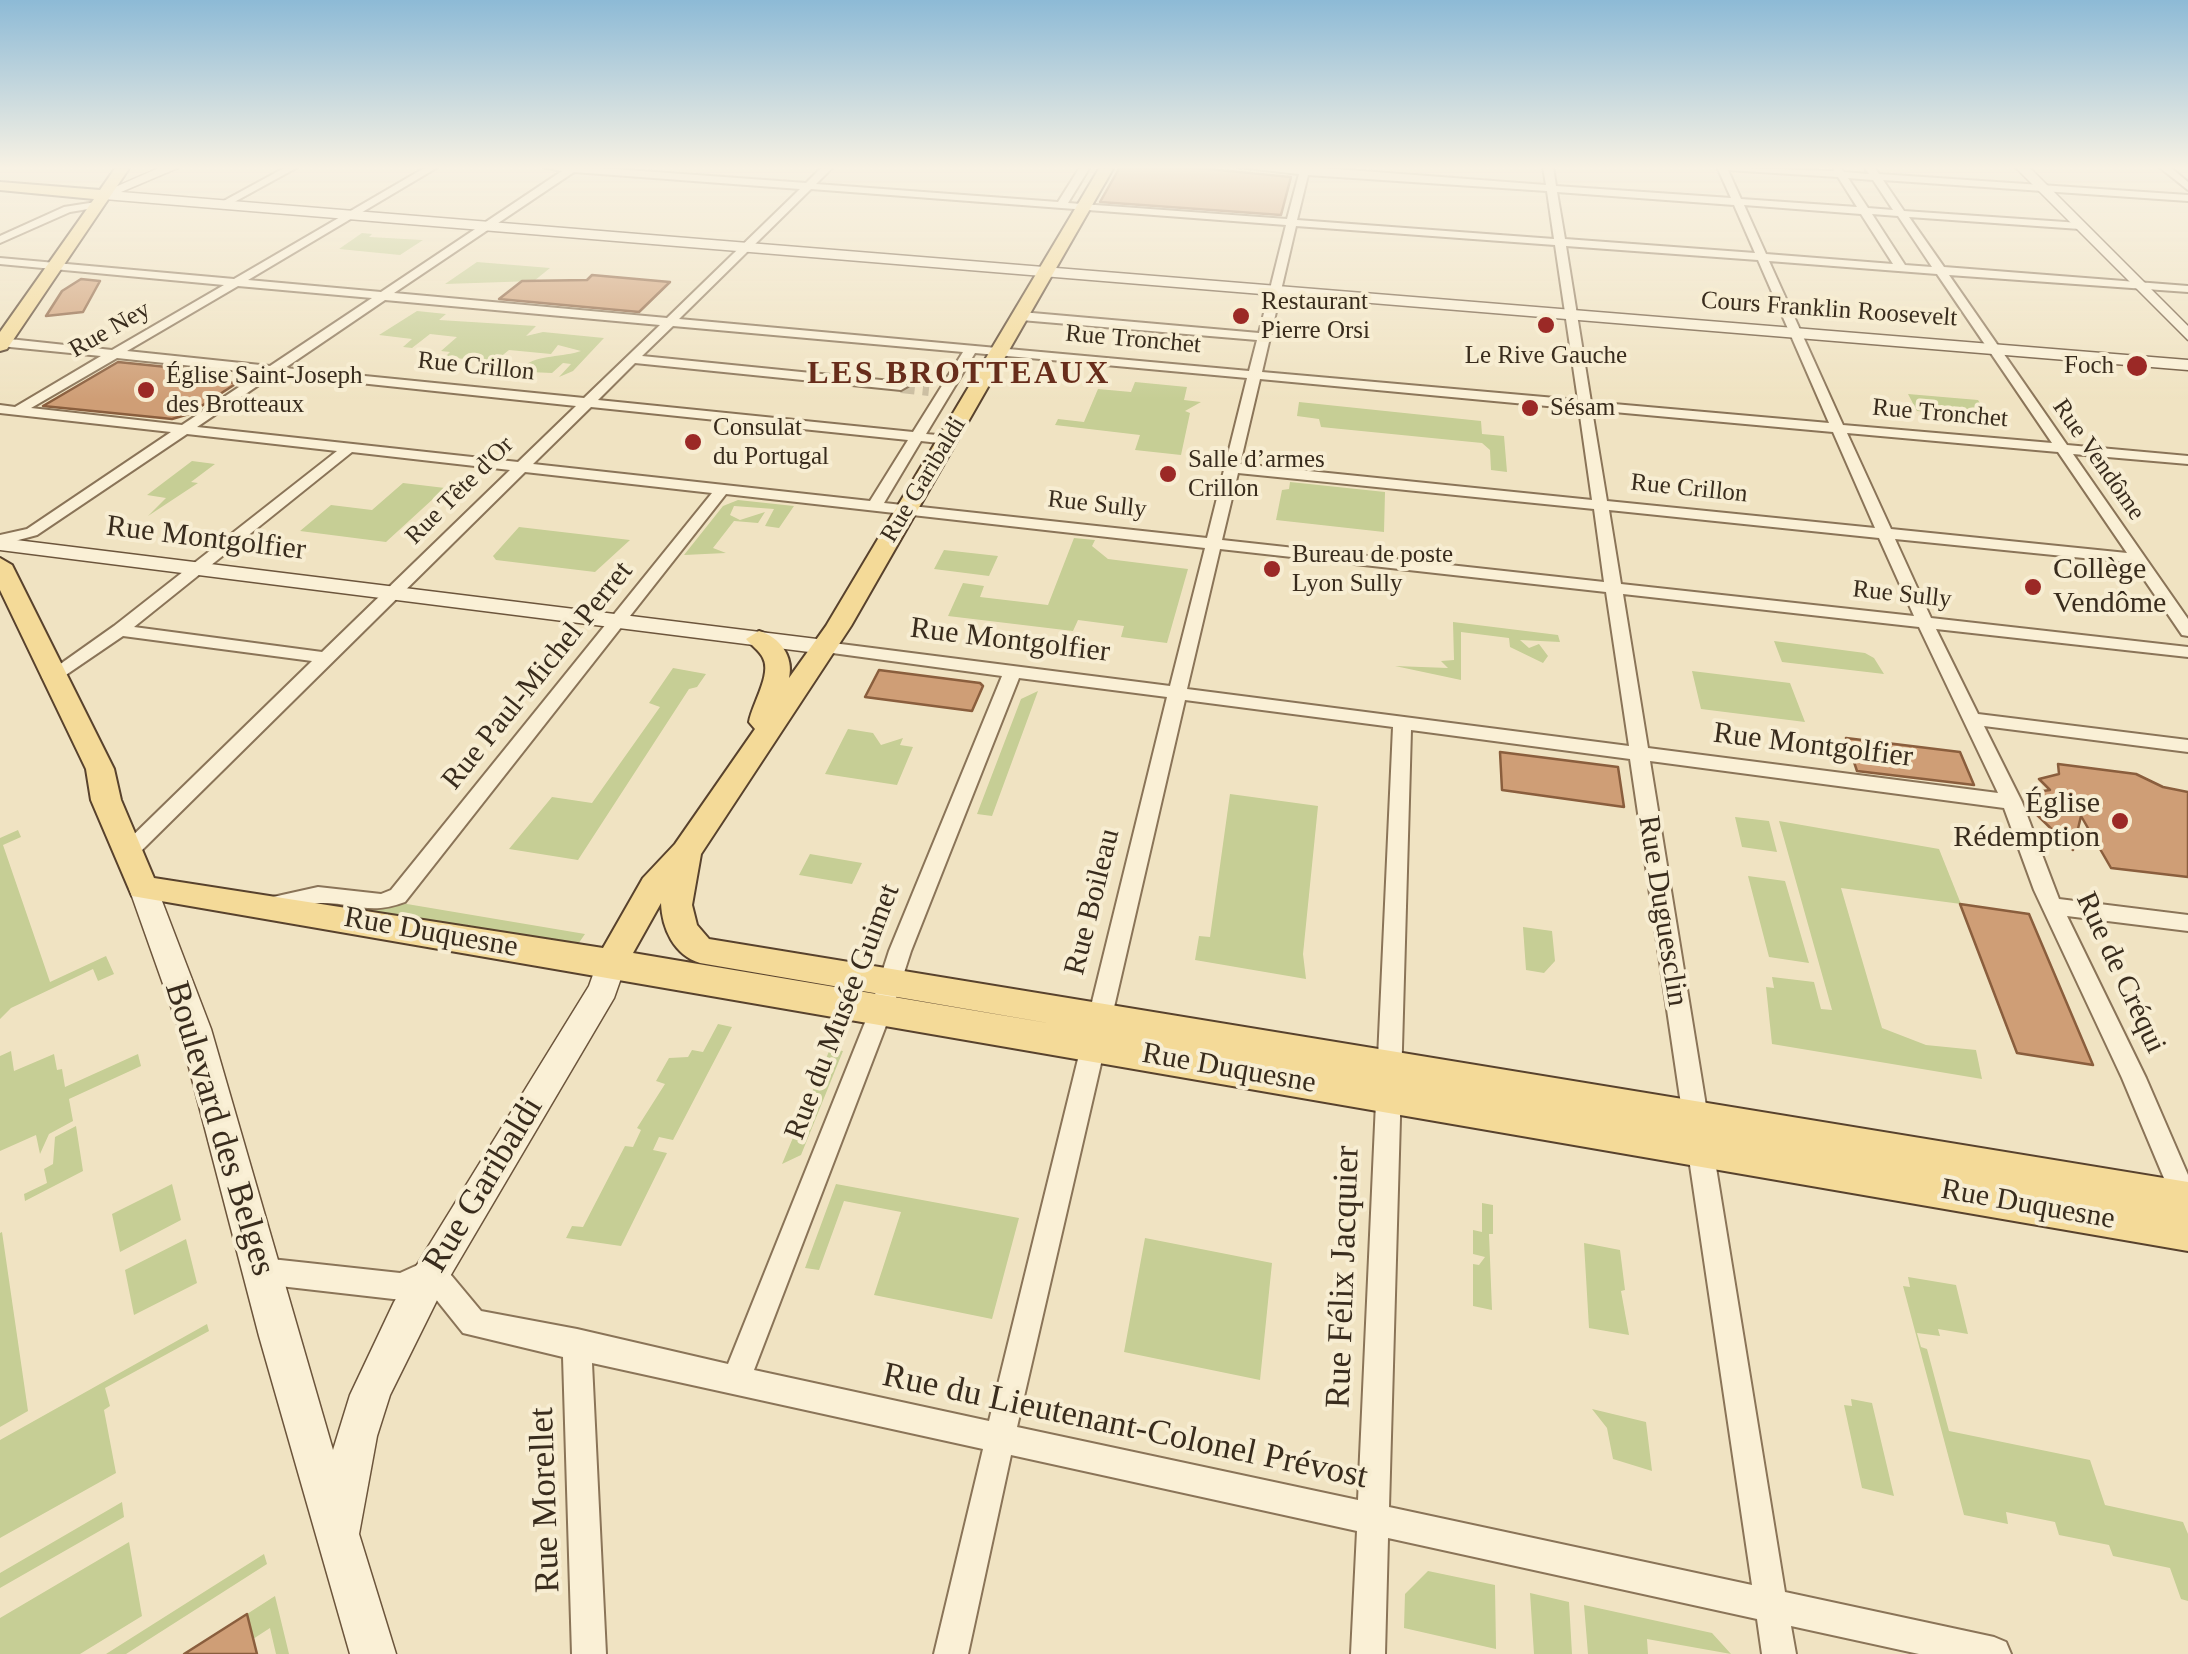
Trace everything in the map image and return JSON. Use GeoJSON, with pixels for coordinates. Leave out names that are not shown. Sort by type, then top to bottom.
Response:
{"type":"FeatureCollection","features":[{"type":"Feature","properties":{"kind":"main road"},"geometry":{"type":"LineString","coordinates":[[1,343],[64,268],[77,244]]}},
{"type":"Feature","properties":{"kind":"main road","name":"Cours Franklin Roosevelt"},"geometry":{"type":"LineString","coordinates":[[725,244],[2188,364]]}},
{"type":"Feature","properties":{"kind":"main road","name":"Rue Garibaldi"},"geometry":{"type":"LineString","coordinates":[[339,1543],[345,1469],[377,1370],[430,1272],[602,989],[610,964],[654,886],[686,852],[825,647],[1047,270],[1057,244]]}},
{"type":"Feature","properties":{"kind":"main road"},"geometry":{"type":"LineString","coordinates":[[2098,244],[2188,335]]}},
{"type":"Feature","properties":{"kind":"main road","name":"Rue Montgolfier"},"geometry":{"type":"LineString","coordinates":[[0,542],[825,647]]}},
{"type":"Feature","properties":{"kind":"main road","name":"Boulevard des Belges"},"geometry":{"type":"LineString","coordinates":[[0,566],[100,769],[106,800],[195,1030],[372,1654]]}},
{"type":"Feature","properties":{"kind":"main road","name":"Rue Garibaldi"},"geometry":{"type":"LineString","coordinates":[[759,638],[779,656],[781,669],[764,702],[762,735]]}},
{"type":"Feature","properties":{"kind":"main road","name":"Rue Garibaldi"},"geometry":{"type":"LineString","coordinates":[[686,852],[676,888],[677,919],[684,938],[700,950]]}},
{"type":"Feature","properties":{"kind":"main road","name":"Rue Duquesne"},"geometry":{"type":"LineString","coordinates":[[142,888],[270,905],[610,964],[886,996],[1698,1133],[2187,1209]]}},
{"type":"Feature","properties":{"kind":"main road","name":"Rue Duquesne"},"geometry":{"type":"LineString","coordinates":[[700,950],[886,996]]}},
{"type":"Feature","properties":{"kind":"street","name":"Rue Ney"},"geometry":{"type":"LineString","coordinates":[[17,411],[301,244]]}},
{"type":"Feature","properties":{"kind":"street"},"geometry":{"type":"LineString","coordinates":[[0,542],[32,532],[461,244]]}},
{"type":"Feature","properties":{"kind":"street","name":"Rue Boileau"},"geometry":{"type":"LineString","coordinates":[[950,1654],[1095,1032],[1287,244]]}},
{"type":"Feature","properties":{"kind":"street","name":"Rue Duguesclin"},"geometry":{"type":"LineString","coordinates":[[1558,244],[1780,1654]]}},
{"type":"Feature","properties":{"kind":"street"},"geometry":{"type":"LineString","coordinates":[[1598,244],[2188,289]]}},
{"type":"Feature","properties":{"kind":"street","name":"Rue de Créqui"},"geometry":{"type":"LineString","coordinates":[[1756,244],[1792,332],[2012,802],[2052,906],[2187,1209]]}},
{"type":"Feature","properties":{"kind":"street"},"geometry":{"type":"LineString","coordinates":[[1886,244],[1900,267]]}},
{"type":"Feature","properties":{"kind":"street","name":"Rue Vendôme"},"geometry":{"type":"LineString","coordinates":[[1920,244],[2188,631]]}},
{"type":"Feature","properties":{"kind":"street","name":"Rue Tête d'Or"},"geometry":{"type":"LineString","coordinates":[[128,852],[747,246]]}},
{"type":"Feature","properties":{"kind":"street","name":"Rue Tronchet"},"geometry":{"type":"LineString","coordinates":[[0,261],[2188,460]]}},
{"type":"Feature","properties":{"kind":"street"},"geometry":{"type":"LineString","coordinates":[[1020,316],[1264,337]]}},
{"type":"Feature","properties":{"kind":"street","name":"Rue Crillon"},"geometry":{"type":"LineString","coordinates":[[1,343],[948,440]]}},
{"type":"Feature","properties":{"kind":"street"},"geometry":{"type":"LineString","coordinates":[[874,506],[972,348]]}},
{"type":"Feature","properties":{"kind":"street"},"geometry":{"type":"LineString","coordinates":[[632,359],[901,386]]}},
{"type":"Feature","properties":{"kind":"street"},"geometry":{"type":"LineString","coordinates":[[929,389],[947,390]]}},
{"type":"Feature","properties":{"kind":"street","name":"Rue Sully"},"geometry":{"type":"LineString","coordinates":[[0,409],[2188,652]]}},
{"type":"Feature","properties":{"kind":"street"},"geometry":{"type":"LineString","coordinates":[[52,677],[120,630],[349,448]]}},
{"type":"Feature","properties":{"kind":"street","name":"Rue Crillon"},"geometry":{"type":"LineString","coordinates":[[1233,468],[2140,560]]}},
{"type":"Feature","properties":{"kind":"street","name":"Rue Paul-Michel Perret"},"geometry":{"type":"LineString","coordinates":[[398,896],[722,490]]}},
{"type":"Feature","properties":{"kind":"street"},"geometry":{"type":"LineString","coordinates":[[120,630],[328,658]]}},
{"type":"Feature","properties":{"kind":"street","name":"Rue Montgolfier"},"geometry":{"type":"LineString","coordinates":[[825,647],[2012,802]]}},
{"type":"Feature","properties":{"kind":"street","name":"Rue du Musée Guimet"},"geometry":{"type":"LineString","coordinates":[[737,1377],[1013,672]]}},
{"type":"Feature","properties":{"kind":"street"},"geometry":{"type":"LineString","coordinates":[[1973,719],[2188,746]]}},
{"type":"Feature","properties":{"kind":"street","name":"Rue Félix Jacquier"},"geometry":{"type":"LineString","coordinates":[[1368,1654],[1402,722]]}},
{"type":"Feature","properties":{"kind":"street","name":"Rue Duquesne"},"geometry":{"type":"LineString","coordinates":[[270,905],[318,895],[382,902],[398,896]]}},
{"type":"Feature","properties":{"kind":"street"},"geometry":{"type":"LineString","coordinates":[[2052,906],[2188,923]]}},
{"type":"Feature","properties":{"kind":"street"},"geometry":{"type":"LineString","coordinates":[[262,1271],[402,1287],[430,1272]]}},
{"type":"Feature","properties":{"kind":"street","name":"Rue du Lieutenant-Colonel Prévost"},"geometry":{"type":"LineString","coordinates":[[430,1272],[472,1323],[737,1377],[998,1440],[1994,1654]]}},
{"type":"Feature","properties":{"kind":"street","name":"Rue Morellet"},"geometry":{"type":"LineString","coordinates":[[576,1343],[589,1654]]}},
{"type":"Feature","properties":{"kind":"green space"},"geometry":{"type":"Polygon","coordinates":[[[346,244],[417,244],[400,255],[339,249],[346,244]]]}},
{"type":"Feature","properties":{"kind":"green space"},"geometry":{"type":"Polygon","coordinates":[[[477,262],[550,268],[534,281],[445,284],[477,262]]]}},
{"type":"Feature","properties":{"kind":"green space"},"geometry":{"type":"Polygon","coordinates":[[[417,311],[446,314],[439,320],[536,326],[526,336],[543,332],[604,338],[573,371],[559,377],[571,364],[563,363],[552,373],[485,370],[493,363],[524,366],[581,351],[558,345],[551,354],[509,350],[494,362],[445,357],[450,352],[441,351],[457,337],[430,334],[412,348],[403,347],[412,339],[379,335],[417,311]]]}},
{"type":"Feature","properties":{"kind":"green space"},"geometry":{"type":"Polygon","coordinates":[[[1135,382],[1187,387],[1184,400],[1201,402],[1185,411],[1190,413],[1181,455],[1135,450],[1140,435],[1055,425],[1058,419],[1084,422],[1098,389],[1131,392],[1135,382]]]}},
{"type":"Feature","properties":{"kind":"green space"},"geometry":{"type":"Polygon","coordinates":[[[1908,394],[1978,400],[1989,418],[1917,411],[1908,394]]]}},
{"type":"Feature","properties":{"kind":"green space"},"geometry":{"type":"Polygon","coordinates":[[[1299,402],[1481,421],[1482,434],[1504,436],[1507,472],[1491,470],[1490,450],[1482,443],[1321,427],[1319,419],[1297,416],[1299,402]]]}},
{"type":"Feature","properties":{"kind":"green space"},"geometry":{"type":"Polygon","coordinates":[[[192,461],[215,464],[191,482],[198,483],[148,516],[166,498],[147,495],[192,461]]]}},
{"type":"Feature","properties":{"kind":"green space"},"geometry":{"type":"Polygon","coordinates":[[[1290,482],[1385,492],[1384,532],[1276,520],[1282,490],[1289,489],[1290,482]]]}},
{"type":"Feature","properties":{"kind":"green space"},"geometry":{"type":"Polygon","coordinates":[[[403,483],[445,488],[386,542],[300,531],[331,505],[372,510],[403,483]]]}},
{"type":"Feature","properties":{"kind":"green space"},"geometry":{"type":"Polygon","coordinates":[[[738,500],[794,506],[779,528],[765,526],[774,509],[734,506],[730,515],[740,520],[765,512],[758,523],[734,521],[713,548],[726,553],[684,555],[723,506],[738,500]]]}},
{"type":"Feature","properties":{"kind":"green space"},"geometry":{"type":"Polygon","coordinates":[[[519,527],[630,540],[595,572],[496,560],[493,556],[519,527]]]}},
{"type":"Feature","properties":{"kind":"green space"},"geometry":{"type":"Polygon","coordinates":[[[1074,538],[1095,540],[1092,546],[1108,559],[1188,569],[1167,643],[1121,637],[1124,626],[1078,620],[1073,631],[948,616],[963,583],[984,586],[980,597],[1048,605],[1074,538]]]}},
{"type":"Feature","properties":{"kind":"green space"},"geometry":{"type":"Polygon","coordinates":[[[944,550],[998,556],[989,576],[934,569],[944,550]]]}},
{"type":"Feature","properties":{"kind":"green space"},"geometry":{"type":"Polygon","coordinates":[[[1453,622],[1558,635],[1560,642],[1520,640],[1529,648],[1539,644],[1548,656],[1543,663],[1510,647],[1509,638],[1461,632],[1461,680],[1395,666],[1448,668],[1441,661],[1454,660],[1453,622]]]}},
{"type":"Feature","properties":{"kind":"green space"},"geometry":{"type":"Polygon","coordinates":[[[1774,641],[1865,653],[1874,658],[1884,674],[1782,662],[1774,641]]]}},
{"type":"Feature","properties":{"kind":"green space"},"geometry":{"type":"Polygon","coordinates":[[[673,668],[706,674],[697,687],[689,689],[578,860],[509,849],[552,797],[592,803],[660,707],[649,703],[673,668]]]}},
{"type":"Feature","properties":{"kind":"green space"},"geometry":{"type":"Polygon","coordinates":[[[1692,671],[1790,683],[1805,722],[1701,709],[1692,671]]]}},
{"type":"Feature","properties":{"kind":"green space"},"geometry":{"type":"Polygon","coordinates":[[[1038,691],[992,816],[977,814],[1021,699],[1038,691]]]}},
{"type":"Feature","properties":{"kind":"green space"},"geometry":{"type":"Polygon","coordinates":[[[848,729],[873,733],[881,745],[903,738],[900,745],[913,747],[897,785],[825,774],[848,729]]]}},
{"type":"Feature","properties":{"kind":"green space"},"geometry":{"type":"Polygon","coordinates":[[[1230,794],[1318,806],[1303,954],[1306,979],[1195,960],[1199,936],[1210,937],[1230,794]]]}},
{"type":"Feature","properties":{"kind":"green space"},"geometry":{"type":"Polygon","coordinates":[[[1735,817],[1769,821],[1777,852],[1742,847],[1735,817]]]}},
{"type":"Feature","properties":{"kind":"green space"},"geometry":{"type":"Polygon","coordinates":[[[1779,821],[1939,849],[1961,904],[1841,888],[1882,1028],[1926,1045],[1976,1050],[1982,1079],[1772,1044],[1766,987],[1774,988],[1772,977],[1814,982],[1821,1009],[1832,1010],[1779,821]]]}},
{"type":"Feature","properties":{"kind":"green space"},"geometry":{"type":"Polygon","coordinates":[[[18,830],[21,837],[3,845],[50,982],[106,956],[114,974],[98,981],[93,969],[11,1008],[0,1019],[0,838],[18,830]]]}},
{"type":"Feature","properties":{"kind":"green space"},"geometry":{"type":"Polygon","coordinates":[[[810,854],[862,863],[852,884],[799,875],[810,854]]]}},
{"type":"Feature","properties":{"kind":"green space"},"geometry":{"type":"Polygon","coordinates":[[[1748,876],[1785,881],[1809,963],[1769,957],[1748,876]]]}},
{"type":"Feature","properties":{"kind":"green space"},"geometry":{"type":"Polygon","coordinates":[[[401,903],[585,934],[576,947],[368,911],[401,903]]]}},
{"type":"Feature","properties":{"kind":"green space"},"geometry":{"type":"Polygon","coordinates":[[[1523,927],[1552,931],[1555,961],[1544,973],[1526,970],[1523,927]]]}},
{"type":"Feature","properties":{"kind":"green space"},"geometry":{"type":"Polygon","coordinates":[[[718,1024],[732,1027],[673,1140],[659,1137],[653,1150],[667,1153],[621,1246],[566,1238],[572,1226],[583,1227],[625,1146],[633,1147],[641,1130],[637,1128],[665,1084],[656,1081],[669,1058],[688,1057],[692,1050],[703,1052],[718,1024]]]}},
{"type":"Feature","properties":{"kind":"green space"},"geometry":{"type":"Polygon","coordinates":[[[830,1049],[843,1051],[801,1155],[782,1164],[830,1049]]]}},
{"type":"Feature","properties":{"kind":"green space"},"geometry":{"type":"Polygon","coordinates":[[[11,1051],[14,1071],[54,1054],[65,1087],[138,1054],[141,1066],[69,1099],[73,1121],[49,1134],[40,1154],[36,1135],[0,1151],[0,1056],[11,1051]]]}},
{"type":"Feature","properties":{"kind":"green space"},"geometry":{"type":"Polygon","coordinates":[[[76,1126],[83,1171],[25,1201],[24,1194],[47,1183],[44,1169],[53,1164],[55,1137],[76,1126]]]}},
{"type":"Feature","properties":{"kind":"green space"},"geometry":{"type":"Polygon","coordinates":[[[172,1184],[181,1220],[120,1252],[112,1214],[172,1184]]]}},
{"type":"Feature","properties":{"kind":"green space"},"geometry":{"type":"Polygon","coordinates":[[[836,1184],[1019,1218],[992,1319],[874,1295],[901,1212],[844,1201],[819,1270],[805,1268],[836,1184]]]}},
{"type":"Feature","properties":{"kind":"green space"},"geometry":{"type":"Polygon","coordinates":[[[1482,1203],[1493,1205],[1493,1234],[1489,1234],[1492,1310],[1473,1306],[1473,1264],[1479,1265],[1485,1257],[1473,1254],[1473,1230],[1482,1232],[1482,1203]]]}},
{"type":"Feature","properties":{"kind":"green space"},"geometry":{"type":"Polygon","coordinates":[[[0,1233],[28,1411],[0,1427],[0,1233]]]}},
{"type":"Feature","properties":{"kind":"green space"},"geometry":{"type":"Polygon","coordinates":[[[1145,1238],[1272,1263],[1260,1380],[1124,1352],[1145,1238]]]}},
{"type":"Feature","properties":{"kind":"green space"},"geometry":{"type":"Polygon","coordinates":[[[186,1239],[197,1283],[134,1315],[125,1270],[186,1239]]]}},
{"type":"Feature","properties":{"kind":"green space"},"geometry":{"type":"Polygon","coordinates":[[[1584,1243],[1620,1250],[1625,1290],[1621,1291],[1629,1335],[1589,1328],[1584,1243]]]}},
{"type":"Feature","properties":{"kind":"green space"},"geometry":{"type":"Polygon","coordinates":[[[1908,1277],[1956,1285],[1968,1334],[1938,1329],[1940,1336],[1917,1333],[1921,1347],[1927,1349],[1949,1431],[2090,1460],[2105,1505],[2183,1522],[2188,1534],[2188,1601],[2181,1599],[2170,1568],[2113,1556],[2109,1545],[2059,1535],[2055,1522],[2006,1512],[2008,1524],[1964,1515],[1903,1286],[1910,1287],[1908,1277]]]}},
{"type":"Feature","properties":{"kind":"green space"},"geometry":{"type":"Polygon","coordinates":[[[207,1324],[209,1331],[105,1388],[110,1406],[104,1410],[116,1473],[0,1538],[0,1440],[207,1324]]]}},
{"type":"Feature","properties":{"kind":"green space"},"geometry":{"type":"Polygon","coordinates":[[[1851,1399],[1872,1403],[1894,1496],[1862,1488],[1844,1405],[1852,1406],[1851,1399]]]}},
{"type":"Feature","properties":{"kind":"green space"},"geometry":{"type":"Polygon","coordinates":[[[1592,1409],[1646,1422],[1652,1471],[1613,1459],[1607,1428],[1592,1409]]]}},
{"type":"Feature","properties":{"kind":"green space"},"geometry":{"type":"Polygon","coordinates":[[[122,1502],[124,1517],[0,1588],[0,1573],[122,1502]]]}},
{"type":"Feature","properties":{"kind":"green space"},"geometry":{"type":"Polygon","coordinates":[[[129,1542],[142,1616],[80,1654],[0,1654],[0,1618],[129,1542]]]}},
{"type":"Feature","properties":{"kind":"green space"},"geometry":{"type":"Polygon","coordinates":[[[264,1554],[267,1564],[126,1654],[106,1654],[264,1554]]]}},
{"type":"Feature","properties":{"kind":"green space"},"geometry":{"type":"Polygon","coordinates":[[[1428,1571],[1495,1585],[1496,1649],[1404,1628],[1405,1594],[1428,1571]]]}},
{"type":"Feature","properties":{"kind":"green space"},"geometry":{"type":"Polygon","coordinates":[[[1530,1593],[1569,1602],[1572,1654],[1534,1654],[1530,1593]]]}},
{"type":"Feature","properties":{"kind":"green space"},"geometry":{"type":"Polygon","coordinates":[[[275,1596],[289,1654],[276,1654],[270,1628],[253,1639],[247,1614],[275,1596]]]}},
{"type":"Feature","properties":{"kind":"green space"},"geometry":{"type":"Polygon","coordinates":[[[1584,1605],[1712,1633],[1731,1654],[1647,1639],[1648,1654],[1588,1654],[1584,1605]]]}},
{"type":"Feature","properties":{"kind":"building"},"geometry":{"type":"Polygon","coordinates":[[[592,275],[670,282],[639,312],[499,299],[522,281],[587,280],[592,275]]]}},
{"type":"Feature","properties":{"kind":"building"},"geometry":{"type":"Polygon","coordinates":[[[81,279],[100,281],[83,312],[46,316],[62,291],[81,279]]]}},
{"type":"Feature","properties":{"kind":"building","name":"Église Saint-Joseph des Brotteaux"},"geometry":{"type":"Polygon","coordinates":[[[118,362],[226,373],[213,381],[237,383],[189,414],[172,419],[43,406],[118,362]]]}},
{"type":"Feature","properties":{"kind":"building"},"geometry":{"type":"Polygon","coordinates":[[[879,670],[983,686],[972,711],[865,697],[879,670]]]}},
{"type":"Feature","properties":{"kind":"building"},"geometry":{"type":"Polygon","coordinates":[[[1846,738],[1960,752],[1974,785],[1857,771],[1846,738]]]}},
{"type":"Feature","properties":{"kind":"building"},"geometry":{"type":"Polygon","coordinates":[[[1500,752],[1618,767],[1624,807],[1502,790],[1500,752]]]}},
{"type":"Feature","properties":{"kind":"building","name":"Église Rédemption"},"geometry":{"type":"Polygon","coordinates":[[[2058,764],[2136,774],[2163,787],[2188,792],[2188,877],[2111,868],[2081,816],[2073,850],[2032,810],[2043,808],[2033,797],[2040,796],[2036,792],[2050,790],[2039,779],[2059,774],[2058,764]]]}},
{"type":"Feature","properties":{"kind":"building"},"geometry":{"type":"Polygon","coordinates":[[[1960,904],[2029,914],[2093,1065],[2017,1053],[1960,904]]]}},
{"type":"Feature","properties":{"kind":"building"},"geometry":{"type":"Polygon","coordinates":[[[247,1614],[257,1654],[184,1654],[247,1614]]]}},
{"type":"Feature","properties":{"kind":"tunnel"},"geometry":{"type":"LineString","coordinates":[[901,386],[929,389]]}},
{"type":"Feature","properties":{"kind":"place","name":"Restaurant Pierre Orsi"},"geometry":{"type":"Point","coordinates":[1241,316]}},
{"type":"Feature","properties":{"kind":"place","name":"Le Rive Gauche"},"geometry":{"type":"Point","coordinates":[1546,325]}},
{"type":"Feature","properties":{"kind":"place","name":"Foch"},"geometry":{"type":"Point","coordinates":[2137,366]}},
{"type":"Feature","properties":{"kind":"place","name":"Église Saint-Joseph des Brotteaux"},"geometry":{"type":"Point","coordinates":[146,390]}},
{"type":"Feature","properties":{"kind":"place","name":"Sésam"},"geometry":{"type":"Point","coordinates":[1530,408]}},
{"type":"Feature","properties":{"kind":"place","name":"Consulat du Portugal"},"geometry":{"type":"Point","coordinates":[693,442]}},
{"type":"Feature","properties":{"kind":"place","name":"Salle d’armes Crillon"},"geometry":{"type":"Point","coordinates":[1168,474]}},
{"type":"Feature","properties":{"kind":"place","name":"Bureau de poste Lyon Sully"},"geometry":{"type":"Point","coordinates":[1272,569]}},
{"type":"Feature","properties":{"kind":"place","name":"Collège Vendôme"},"geometry":{"type":"Point","coordinates":[2033,587]}},
{"type":"Feature","properties":{"kind":"place","name":"Église Rédemption"},"geometry":{"type":"Point","coordinates":[2120,821]}},
{"type":"Feature","properties":{"kind":"district","name":"LES BROTTEAUX"},"geometry":{"type":"Point","coordinates":[959,375]}}]}
